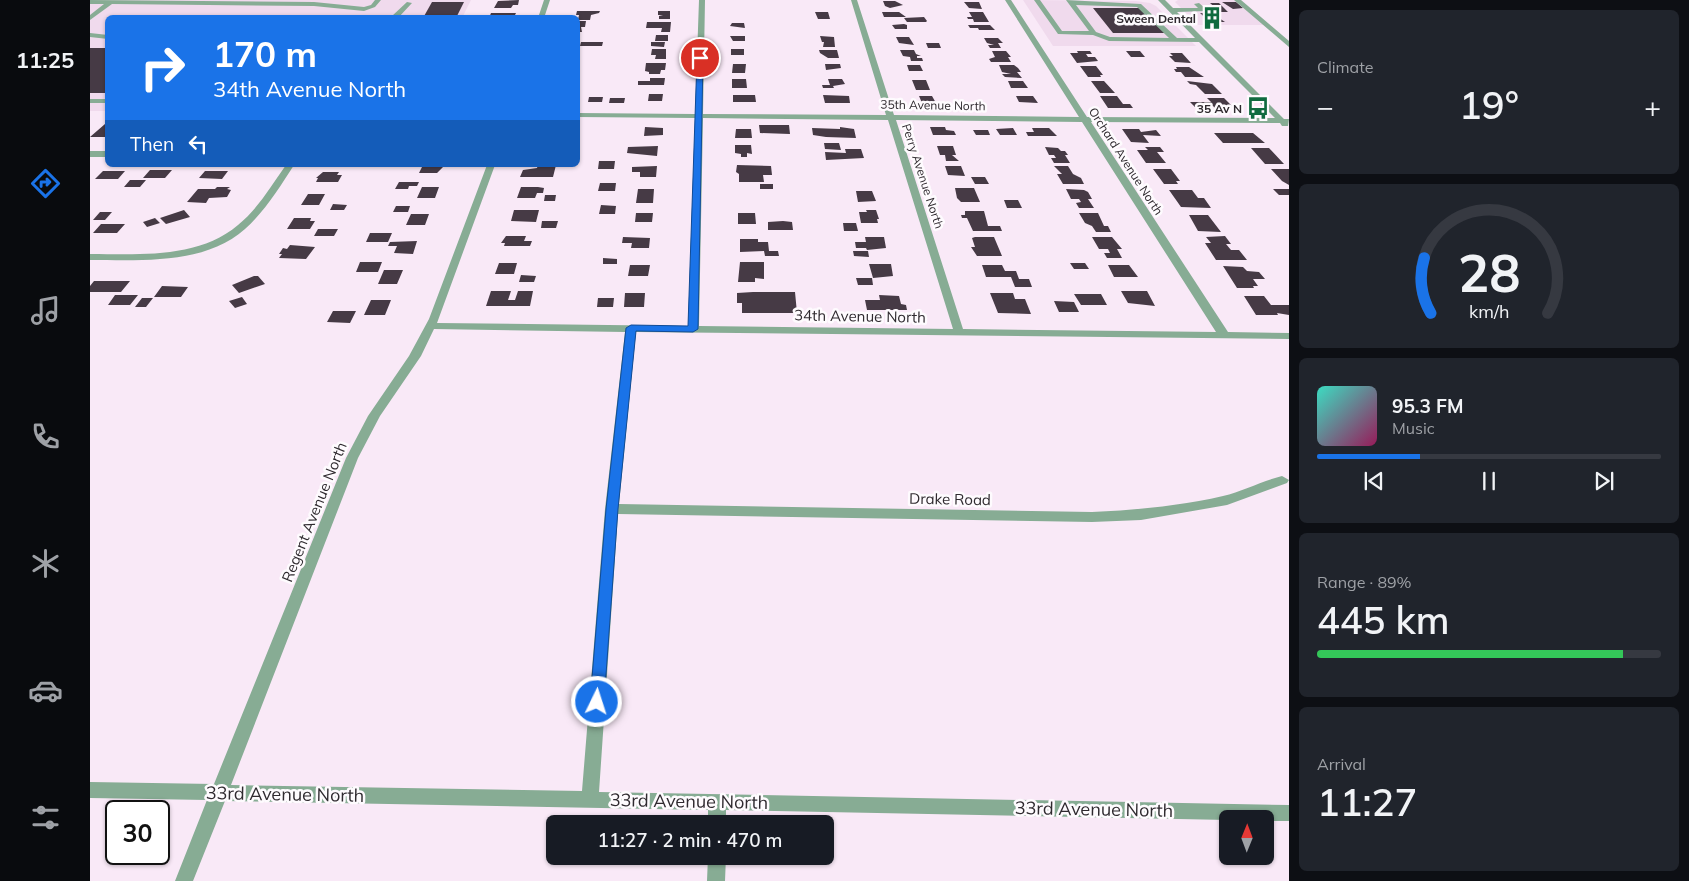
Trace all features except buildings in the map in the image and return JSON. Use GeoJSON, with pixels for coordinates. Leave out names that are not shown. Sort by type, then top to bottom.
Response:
{"type":"FeatureCollection","features":[{"type":"Feature","properties":{"kind":"street"},"geometry":{"type":"LineString","coordinates":[[364,0],[360,6],[364,9]]}},
{"type":"Feature","properties":{"kind":"street"},"geometry":{"type":"LineString","coordinates":[[90,2],[314,4],[364,9],[373,6],[378,0]]}},
{"type":"Feature","properties":{"kind":"street"},"geometry":{"type":"LineString","coordinates":[[542,15],[546,0]]}},
{"type":"Feature","properties":{"kind":"street"},"geometry":{"type":"LineString","coordinates":[[693,329],[702,0]]}},
{"type":"Feature","properties":{"kind":"street","name":"Perry Avenue North"},"geometry":{"type":"LineString","coordinates":[[854,0],[959,332]]}},
{"type":"Feature","properties":{"kind":"street","name":"Orchard Avenue North"},"geometry":{"type":"LineString","coordinates":[[1008,0],[1224,335]]}},
{"type":"Feature","properties":{"kind":"street"},"geometry":{"type":"LineString","coordinates":[[1037,0],[1060,33],[1094,33],[1109,39],[1201,40]]}},
{"type":"Feature","properties":{"kind":"street"},"geometry":{"type":"LineString","coordinates":[[1162,0],[1287,123]]}},
{"type":"Feature","properties":{"kind":"street"},"geometry":{"type":"LineString","coordinates":[[1237,0],[1289,45]]}},
{"type":"Feature","properties":{"kind":"street"},"geometry":{"type":"LineString","coordinates":[[90,18],[111,2]]}},
{"type":"Feature","properties":{"kind":"street"},"geometry":{"type":"LineString","coordinates":[[1071,2],[1094,33]]}},
{"type":"Feature","properties":{"kind":"street"},"geometry":{"type":"LineString","coordinates":[[1071,2],[1139,4],[1174,39]]}},
{"type":"Feature","properties":{"kind":"street"},"geometry":{"type":"LineString","coordinates":[[398,15],[409,3]]}},
{"type":"Feature","properties":{"kind":"street"},"geometry":{"type":"LineString","coordinates":[[1152,15],[1204,10],[1197,4]]}},
{"type":"Feature","properties":{"kind":"street"},"geometry":{"type":"LineString","coordinates":[[360,15],[364,9]]}},
{"type":"Feature","properties":{"kind":"street"},"geometry":{"type":"LineString","coordinates":[[90,35],[105,37]]}},
{"type":"Feature","properties":{"kind":"street"},"geometry":{"type":"LineString","coordinates":[[90,101],[105,101]]}},
{"type":"Feature","properties":{"kind":"street","name":"35th Avenue North"},"geometry":{"type":"LineString","coordinates":[[580,115],[891,117],[1287,123]]}},
{"type":"Feature","properties":{"kind":"street"},"geometry":{"type":"LineString","coordinates":[[90,154],[105,154]]}},
{"type":"Feature","properties":{"kind":"street"},"geometry":{"type":"LineString","coordinates":[[90,257],[140,257],[174,254],[197,250],[222,240],[239,230],[261,207],[289,167]]}},
{"type":"Feature","properties":{"kind":"street","name":"Regent Avenue North"},"geometry":{"type":"LineString","coordinates":[[184,881],[352,458],[374,416],[415,356],[430,326],[489,167]]}},
{"type":"Feature","properties":{"kind":"street","name":"34th Avenue North"},"geometry":{"type":"LineString","coordinates":[[430,326],[1289,336]]}},
{"type":"Feature","properties":{"kind":"street"},"geometry":{"type":"LineString","coordinates":[[590,799],[612,509],[631,328]]}},
{"type":"Feature","properties":{"kind":"street","name":"Drake Road"},"geometry":{"type":"LineString","coordinates":[[612,509],[1102,517],[1141,515],[1227,500],[1282,480]]}},
{"type":"Feature","properties":{"kind":"street","name":"33rd Avenue North"},"geometry":{"type":"LineString","coordinates":[[90,790],[1289,813]]}},
{"type":"Feature","properties":{"kind":"street"},"geometry":{"type":"LineString","coordinates":[[717,803],[717,815]]}},
{"type":"Feature","properties":{"kind":"street"},"geometry":{"type":"LineString","coordinates":[[716,881],[717,865]]}},
{"type":"Feature","properties":{"kind":"shaded area"},"geometry":{"type":"Polygon","coordinates":[[[90,0],[471,0],[464,15],[105,15],[105,111],[90,111],[90,0]]]}},
{"type":"Feature","properties":{"kind":"shaded area"},"geometry":{"type":"Polygon","coordinates":[[[1023,0],[1136,1],[1150,3],[1156,6],[1196,46],[1053,46],[1023,0]]]}},
{"type":"Feature","properties":{"kind":"shaded area"},"geometry":{"type":"Polygon","coordinates":[[[1178,0],[1238,0],[1267,25],[1198,25],[1175,2],[1178,0]]]}},
{"type":"Feature","properties":{"kind":"place","name":"Sween Dental"},"geometry":{"type":"Point","coordinates":[1212,18]}},
{"type":"Feature","properties":{"kind":"place","name":"35 Av N"},"geometry":{"type":"Point","coordinates":[1258,108]}},
{"type":"Feature","properties":{"kind":"route"},"geometry":{"type":"LineString","coordinates":[[597,702],[612,509],[631,328],[693,329],[700,58]]}}]}
